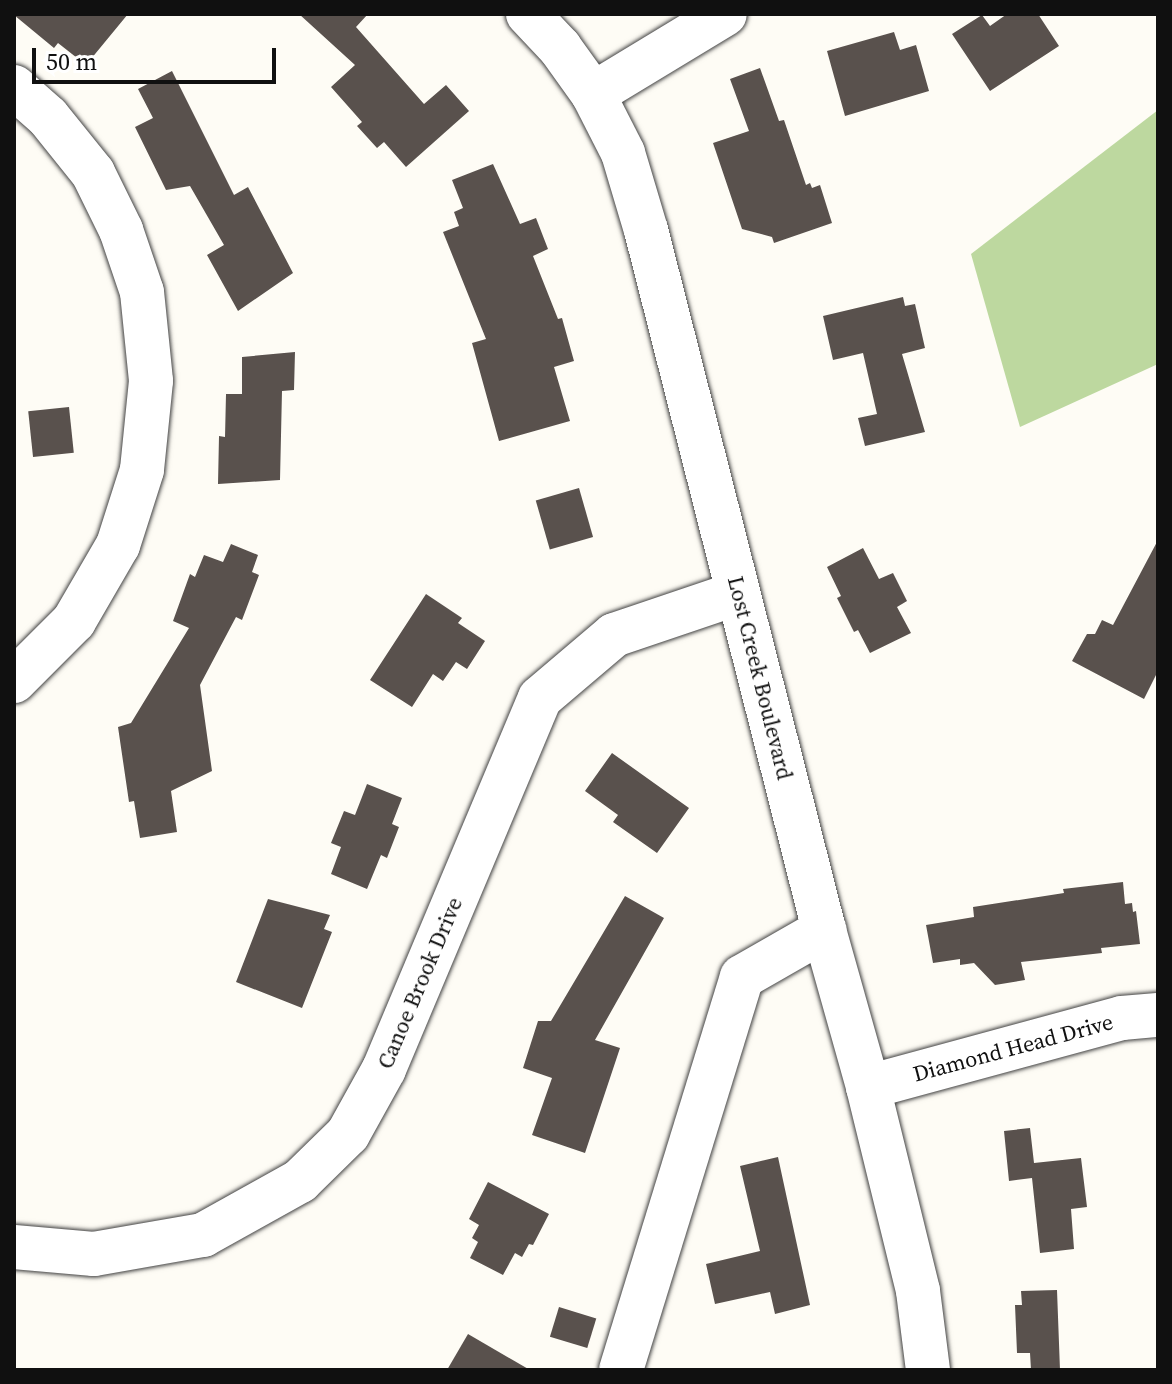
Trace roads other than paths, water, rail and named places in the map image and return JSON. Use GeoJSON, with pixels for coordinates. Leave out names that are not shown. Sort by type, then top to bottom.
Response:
{"type":"FeatureCollection","features":[{"type":"Feature","properties":{"kind":"street","name":"Lost Creek Boulevard"},"geometry":{"type":"LineString","coordinates":[[528,14],[560,48],[593,94],[623,153],[646,230],[824,930],[868,1087],[918,1291],[928,1370]]}},
{"type":"Feature","properties":{"kind":"street"},"geometry":{"type":"LineString","coordinates":[[593,94],[725,14]]}},
{"type":"Feature","properties":{"kind":"street"},"geometry":{"type":"LineString","coordinates":[[14,87],[48,117],[93,173],[121,230],[142,292],[151,381],[142,470],[118,545],[74,621],[14,681]]}},
{"type":"Feature","properties":{"kind":"street","name":"Canoe Brook Drive"},"geometry":{"type":"LineString","coordinates":[[14,1247],[94,1254],[203,1235],[300,1181],[348,1134],[384,1069],[540,698],[614,635],[738,593]]}},
{"type":"Feature","properties":{"kind":"street"},"geometry":{"type":"LineString","coordinates":[[621,1370],[742,977],[824,930]]}},
{"type":"Feature","properties":{"kind":"street","name":"Diamond Head Drive"},"geometry":{"type":"LineString","coordinates":[[868,1087],[1122,1018],[1158,1015]]}}]}
